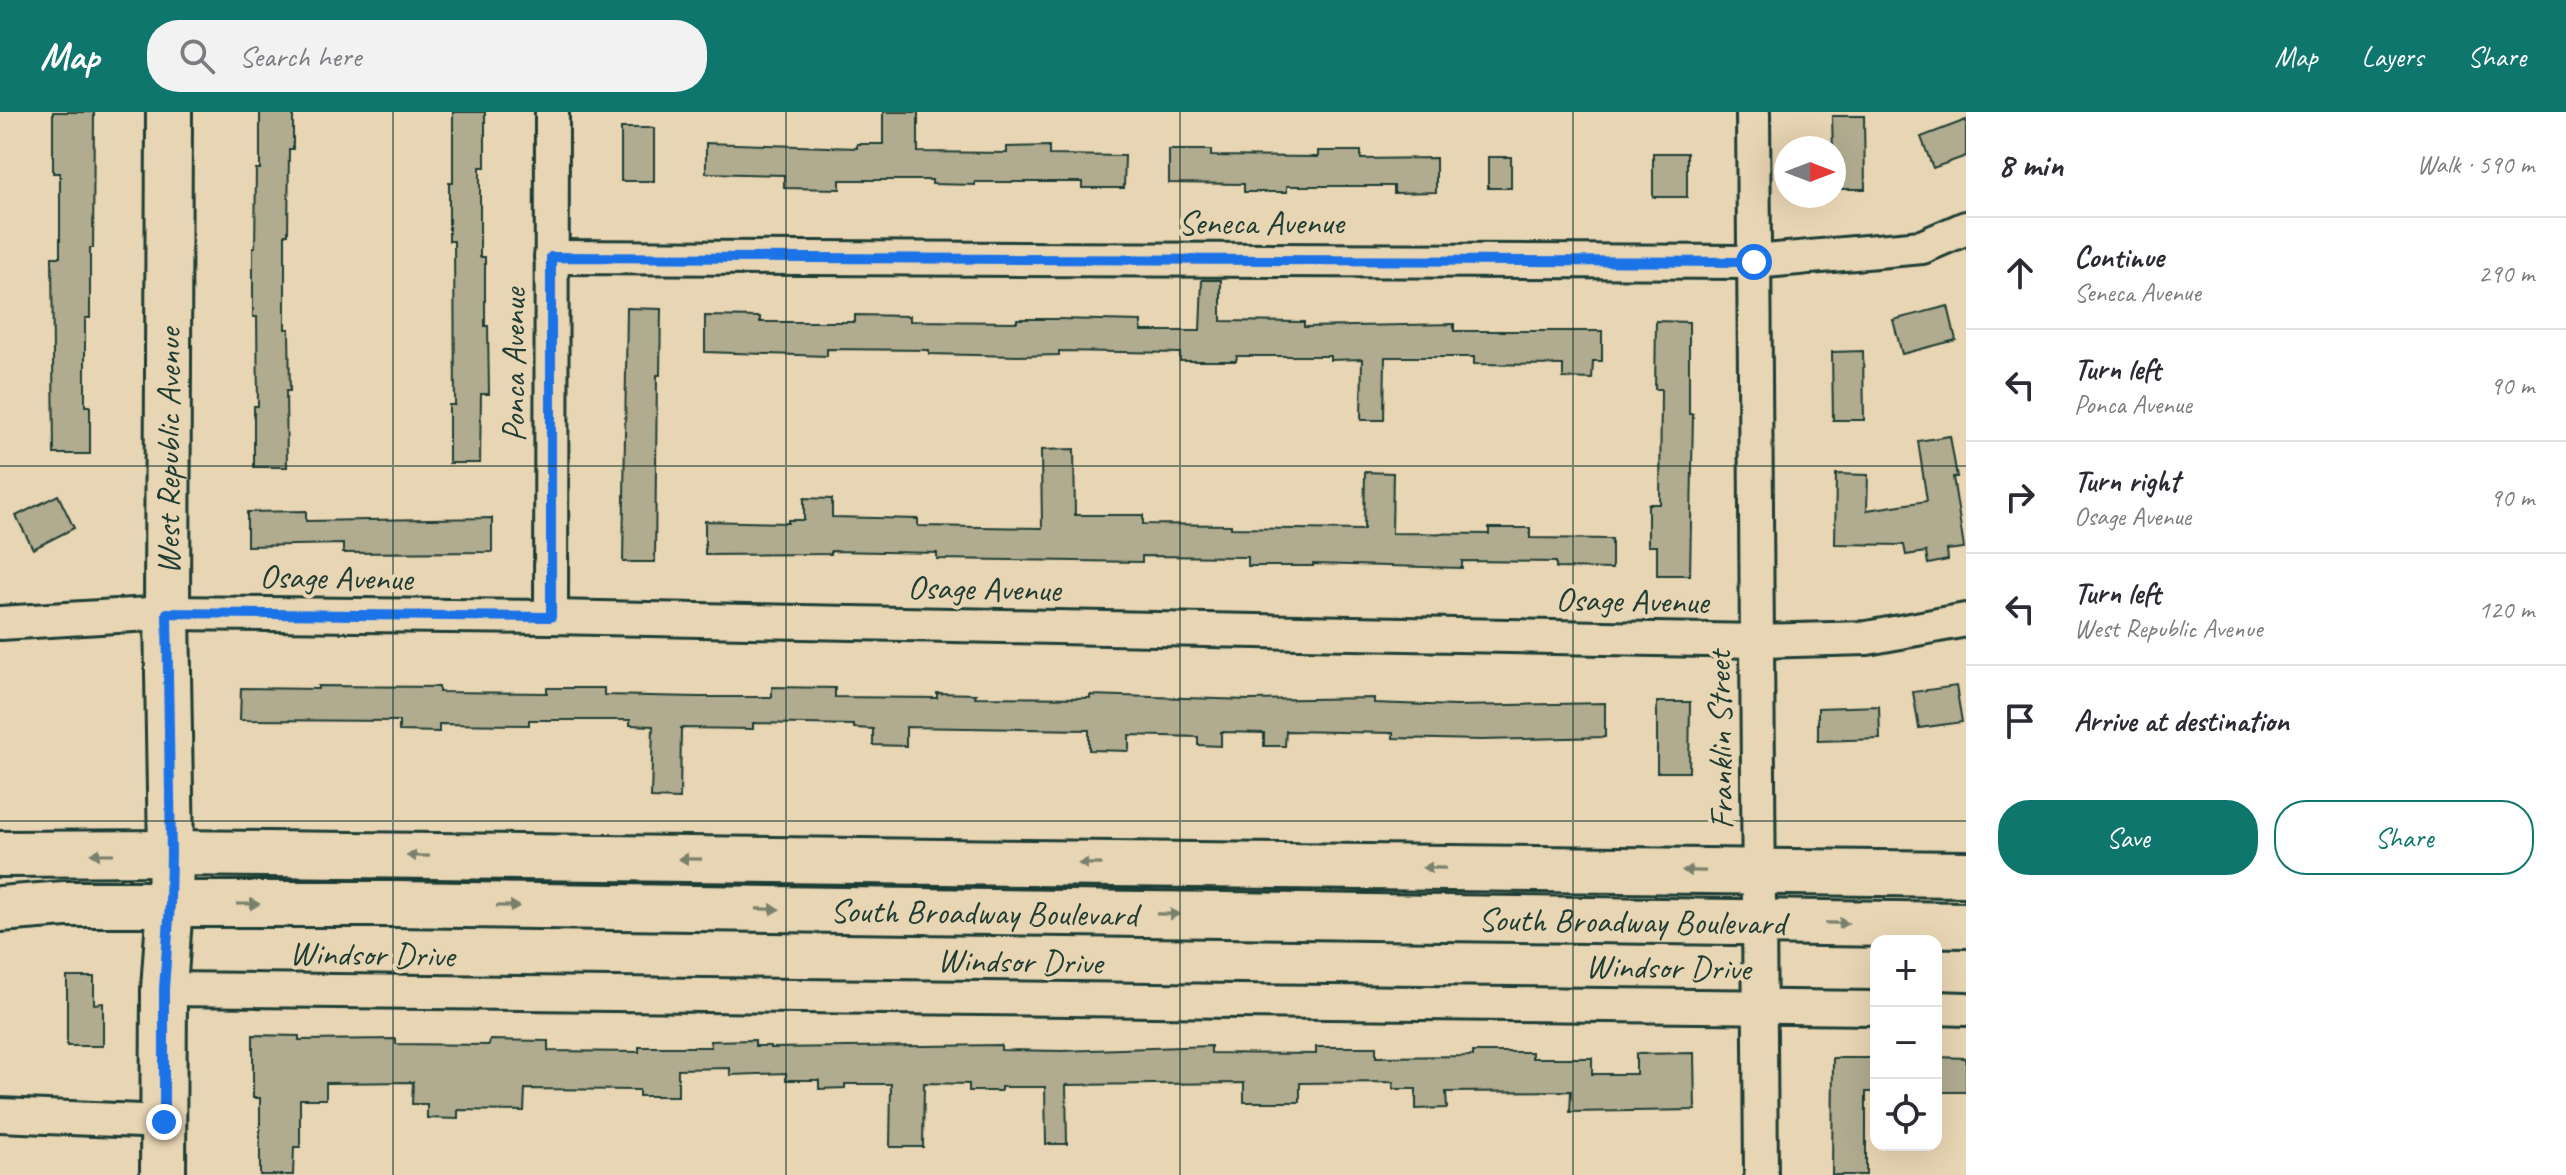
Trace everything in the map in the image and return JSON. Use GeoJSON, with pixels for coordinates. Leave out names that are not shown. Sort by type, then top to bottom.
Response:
{"type":"FeatureCollection","features":[{"type":"Feature","properties":{"kind":"main road","name":"West Republic Avenue"},"geometry":{"type":"LineString","coordinates":[[163,1175],[164,989],[171,853],[167,613],[169,112]]}},
{"type":"Feature","properties":{"kind":"main road","name":"South Broadway Boulevard"},"geometry":{"type":"LineString","coordinates":[[0,854],[171,853],[1966,874]]}},
{"type":"Feature","properties":{"kind":"main road","name":"South Broadway Boulevard"},"geometry":{"type":"LineString","coordinates":[[0,909],[65,904],[394,904],[1966,925]]}},
{"type":"Feature","properties":{"kind":"street","name":"Ponca Avenue"},"geometry":{"type":"LineString","coordinates":[[551,617],[552,112]]}},
{"type":"Feature","properties":{"kind":"street","name":"Franklin Street"},"geometry":{"type":"LineString","coordinates":[[1753,112],[1761,1175]]}},
{"type":"Feature","properties":{"kind":"street","name":"Seneca Avenue"},"geometry":{"type":"LineString","coordinates":[[551,257],[1754,262],[1922,247],[1966,228]]}},
{"type":"Feature","properties":{"kind":"street","name":"Osage Avenue"},"geometry":{"type":"LineString","coordinates":[[0,623],[167,613],[551,617],[1757,641],[1867,638],[1966,620]]}},
{"type":"Feature","properties":{"kind":"street","name":"Windsor Drive"},"geometry":{"type":"LineString","coordinates":[[164,989],[1870,1008]]}},
{"type":"Feature","properties":{"kind":"street"},"geometry":{"type":"LineString","coordinates":[[1942,1008],[1966,1009]]}},
{"type":"Feature","properties":{"kind":"street"},"geometry":{"type":"LineString","coordinates":[[0,1115],[164,1122]]}},
{"type":"Feature","properties":{"kind":"building"},"geometry":{"type":"Polygon","coordinates":[[[53,112],[94,112],[90,318],[85,318],[85,406],[90,406],[90,454],[54,454],[52,257],[60,257],[60,173],[53,173],[53,112]]]}},
{"type":"Feature","properties":{"kind":"building"},"geometry":{"type":"Polygon","coordinates":[[[260,112],[293,112],[293,149],[289,149],[288,234],[285,234],[285,329],[289,329],[290,391],[286,391],[287,467],[254,467],[254,406],[258,406],[253,247],[256,169],[260,169],[260,112]]]}},
{"type":"Feature","properties":{"kind":"building"},"geometry":{"type":"Polygon","coordinates":[[[453,112],[485,112],[485,167],[480,167],[480,257],[485,257],[489,394],[481,394],[480,463],[449,463],[449,405],[455,405],[454,241],[449,241],[453,112]]]}},
{"type":"Feature","properties":{"kind":"building"},"geometry":{"type":"Polygon","coordinates":[[[883,112],[918,112],[918,152],[1007,153],[1007,147],[1049,146],[1049,155],[1125,156],[1124,188],[1082,188],[1082,182],[975,182],[975,185],[932,184],[932,180],[840,180],[840,189],[784,188],[784,175],[706,173],[706,143],[857,148],[857,144],[883,144],[883,112]]]}},
{"type":"Feature","properties":{"kind":"building"},"geometry":{"type":"Polygon","coordinates":[[[1832,116],[1864,116],[1865,189],[1846,189],[1846,136],[1833,136],[1832,116]]]}},
{"type":"Feature","properties":{"kind":"building"},"geometry":{"type":"Polygon","coordinates":[[[1966,120],[1966,156],[1933,168],[1921,137],[1966,120]]]}},
{"type":"Feature","properties":{"kind":"building"},"geometry":{"type":"Polygon","coordinates":[[[621,128],[654,128],[654,181],[621,181],[621,128]]]}},
{"type":"Feature","properties":{"kind":"building"},"geometry":{"type":"Polygon","coordinates":[[[1169,150],[1211,150],[1211,156],[1318,157],[1318,151],[1361,151],[1361,159],[1436,158],[1436,192],[1394,193],[1394,186],[1287,186],[1287,192],[1244,192],[1244,184],[1169,183],[1169,150]]]}},
{"type":"Feature","properties":{"kind":"building"},"geometry":{"type":"Polygon","coordinates":[[[1653,153],[1687,153],[1687,197],[1653,197],[1653,153]]]}},
{"type":"Feature","properties":{"kind":"building"},"geometry":{"type":"Polygon","coordinates":[[[1488,157],[1511,157],[1511,188],[1488,188],[1488,157]]]}},
{"type":"Feature","properties":{"kind":"building"},"geometry":{"type":"Polygon","coordinates":[[[1202,280],[1221,280],[1221,321],[1304,322],[1304,327],[1454,324],[1454,331],[1602,331],[1602,361],[1593,361],[1592,379],[1563,378],[1563,365],[1474,364],[1474,357],[1385,357],[1384,420],[1361,420],[1362,359],[1237,356],[1236,361],[1180,361],[1180,353],[1059,351],[1059,355],[1018,356],[929,354],[929,350],[827,349],[827,356],[705,352],[705,316],[760,317],[760,322],[855,322],[855,315],[910,316],[910,321],[1141,321],[1141,331],[1200,331],[1202,280]]]}},
{"type":"Feature","properties":{"kind":"building"},"geometry":{"type":"Polygon","coordinates":[[[1948,306],[1956,340],[1902,354],[1893,320],[1948,306]]]}},
{"type":"Feature","properties":{"kind":"building"},"geometry":{"type":"Polygon","coordinates":[[[627,308],[661,309],[660,375],[657,375],[655,562],[623,562],[627,308]]]}},
{"type":"Feature","properties":{"kind":"building"},"geometry":{"type":"Polygon","coordinates":[[[1656,321],[1689,322],[1689,414],[1693,414],[1690,575],[1657,575],[1657,546],[1648,546],[1648,504],[1660,504],[1661,389],[1655,389],[1656,321]]]}},
{"type":"Feature","properties":{"kind":"building"},"geometry":{"type":"Polygon","coordinates":[[[1863,351],[1864,420],[1833,420],[1832,352],[1863,351]]]}},
{"type":"Feature","properties":{"kind":"building"},"geometry":{"type":"Polygon","coordinates":[[[1950,436],[1964,548],[1947,550],[1948,560],[1928,564],[1926,552],[1906,555],[1904,545],[1835,544],[1836,474],[1868,475],[1867,510],[1927,501],[1918,441],[1950,436]]]}},
{"type":"Feature","properties":{"kind":"building"},"geometry":{"type":"Polygon","coordinates":[[[1074,449],[1075,515],[1143,515],[1143,524],[1364,530],[1365,472],[1393,473],[1392,533],[1489,534],[1489,528],[1530,528],[1530,538],[1612,539],[1612,569],[1556,568],[1556,562],[1462,561],[1462,568],[1313,564],[1248,566],[1248,557],[1142,556],[1142,562],[937,559],[937,553],[831,551],[831,554],[705,555],[705,521],[788,523],[788,520],[804,520],[804,498],[832,499],[832,517],[918,519],[918,526],[1042,528],[1041,450],[1074,449]]]}},
{"type":"Feature","properties":{"kind":"building"},"geometry":{"type":"Polygon","coordinates":[[[58,495],[74,528],[33,549],[16,516],[58,495]]]}},
{"type":"Feature","properties":{"kind":"building"},"geometry":{"type":"Polygon","coordinates":[[[306,511],[306,521],[492,518],[492,552],[343,553],[343,544],[247,546],[247,512],[306,511]]]}},
{"type":"Feature","properties":{"kind":"building"},"geometry":{"type":"Polygon","coordinates":[[[318,686],[439,687],[439,692],[547,693],[547,688],[604,688],[604,695],[698,697],[772,697],[772,687],[835,688],[835,697],[937,698],[937,693],[976,694],[975,697],[1374,698],[1374,703],[1455,706],[1605,703],[1605,737],[1481,740],[1393,738],[1393,733],[1286,731],[1285,746],[1264,746],[1264,733],[1221,732],[1221,746],[1198,745],[1198,737],[1129,735],[1129,751],[1089,750],[1089,730],[906,727],[906,746],[873,745],[873,729],[854,728],[854,725],[753,723],[753,729],[681,728],[680,799],[651,798],[653,726],[630,725],[630,720],[529,720],[529,725],[439,724],[439,732],[399,731],[399,721],[240,720],[241,688],[318,689],[318,686]]]}},
{"type":"Feature","properties":{"kind":"building"},"geometry":{"type":"Polygon","coordinates":[[[1956,686],[1962,722],[1919,728],[1913,692],[1956,686]]]}},
{"type":"Feature","properties":{"kind":"building"},"geometry":{"type":"Polygon","coordinates":[[[1657,702],[1690,702],[1689,772],[1657,772],[1657,702]]]}},
{"type":"Feature","properties":{"kind":"building"},"geometry":{"type":"Polygon","coordinates":[[[1879,706],[1880,739],[1818,741],[1818,708],[1879,706]]]}},
{"type":"Feature","properties":{"kind":"building"},"geometry":{"type":"Polygon","coordinates":[[[67,977],[94,977],[94,1004],[103,1003],[103,1046],[67,1046],[67,977]]]}},
{"type":"Feature","properties":{"kind":"building"},"geometry":{"type":"Polygon","coordinates":[[[253,1035],[299,1036],[299,1040],[396,1039],[396,1044],[489,1045],[490,1040],[548,1041],[548,1051],[639,1052],[639,1047],[711,1047],[710,1041],[755,1040],[755,1046],[770,1048],[1001,1045],[1001,1050],[1061,1051],[1211,1046],[1211,1053],[1316,1054],[1316,1047],[1376,1047],[1376,1057],[1532,1052],[1532,1058],[1592,1058],[1592,1074],[1636,1074],[1636,1054],[1694,1053],[1695,1110],[1570,1112],[1571,1091],[1446,1092],[1447,1108],[1416,1109],[1416,1089],[1393,1089],[1393,1082],[1300,1083],[1300,1102],[1244,1102],[1244,1083],[1066,1085],[1067,1144],[1046,1144],[1045,1087],[969,1091],[969,1084],[924,1083],[923,1147],[890,1147],[891,1084],[845,1084],[845,1088],[819,1089],[819,1080],[786,1080],[786,1073],[730,1075],[730,1068],[678,1069],[678,1096],[639,1096],[639,1090],[525,1089],[524,1111],[458,1110],[458,1119],[427,1118],[427,1104],[412,1104],[413,1082],[326,1083],[326,1099],[300,1099],[300,1147],[294,1147],[293,1175],[260,1175],[260,1098],[253,1098],[253,1035]]]}},
{"type":"Feature","properties":{"kind":"building"},"geometry":{"type":"Polygon","coordinates":[[[1942,1057],[1966,1058],[1966,1092],[1942,1092],[1942,1057]]]}},
{"type":"Feature","properties":{"kind":"building"},"geometry":{"type":"Polygon","coordinates":[[[1833,1058],[1870,1058],[1870,1092],[1866,1092],[1866,1175],[1832,1175],[1833,1058]]]}},
{"type":"Feature","properties":{"kind":"route"},"geometry":{"type":"LineString","coordinates":[[164,1122],[164,989],[171,853],[167,613],[551,617],[551,257],[1754,262]]}}]}
